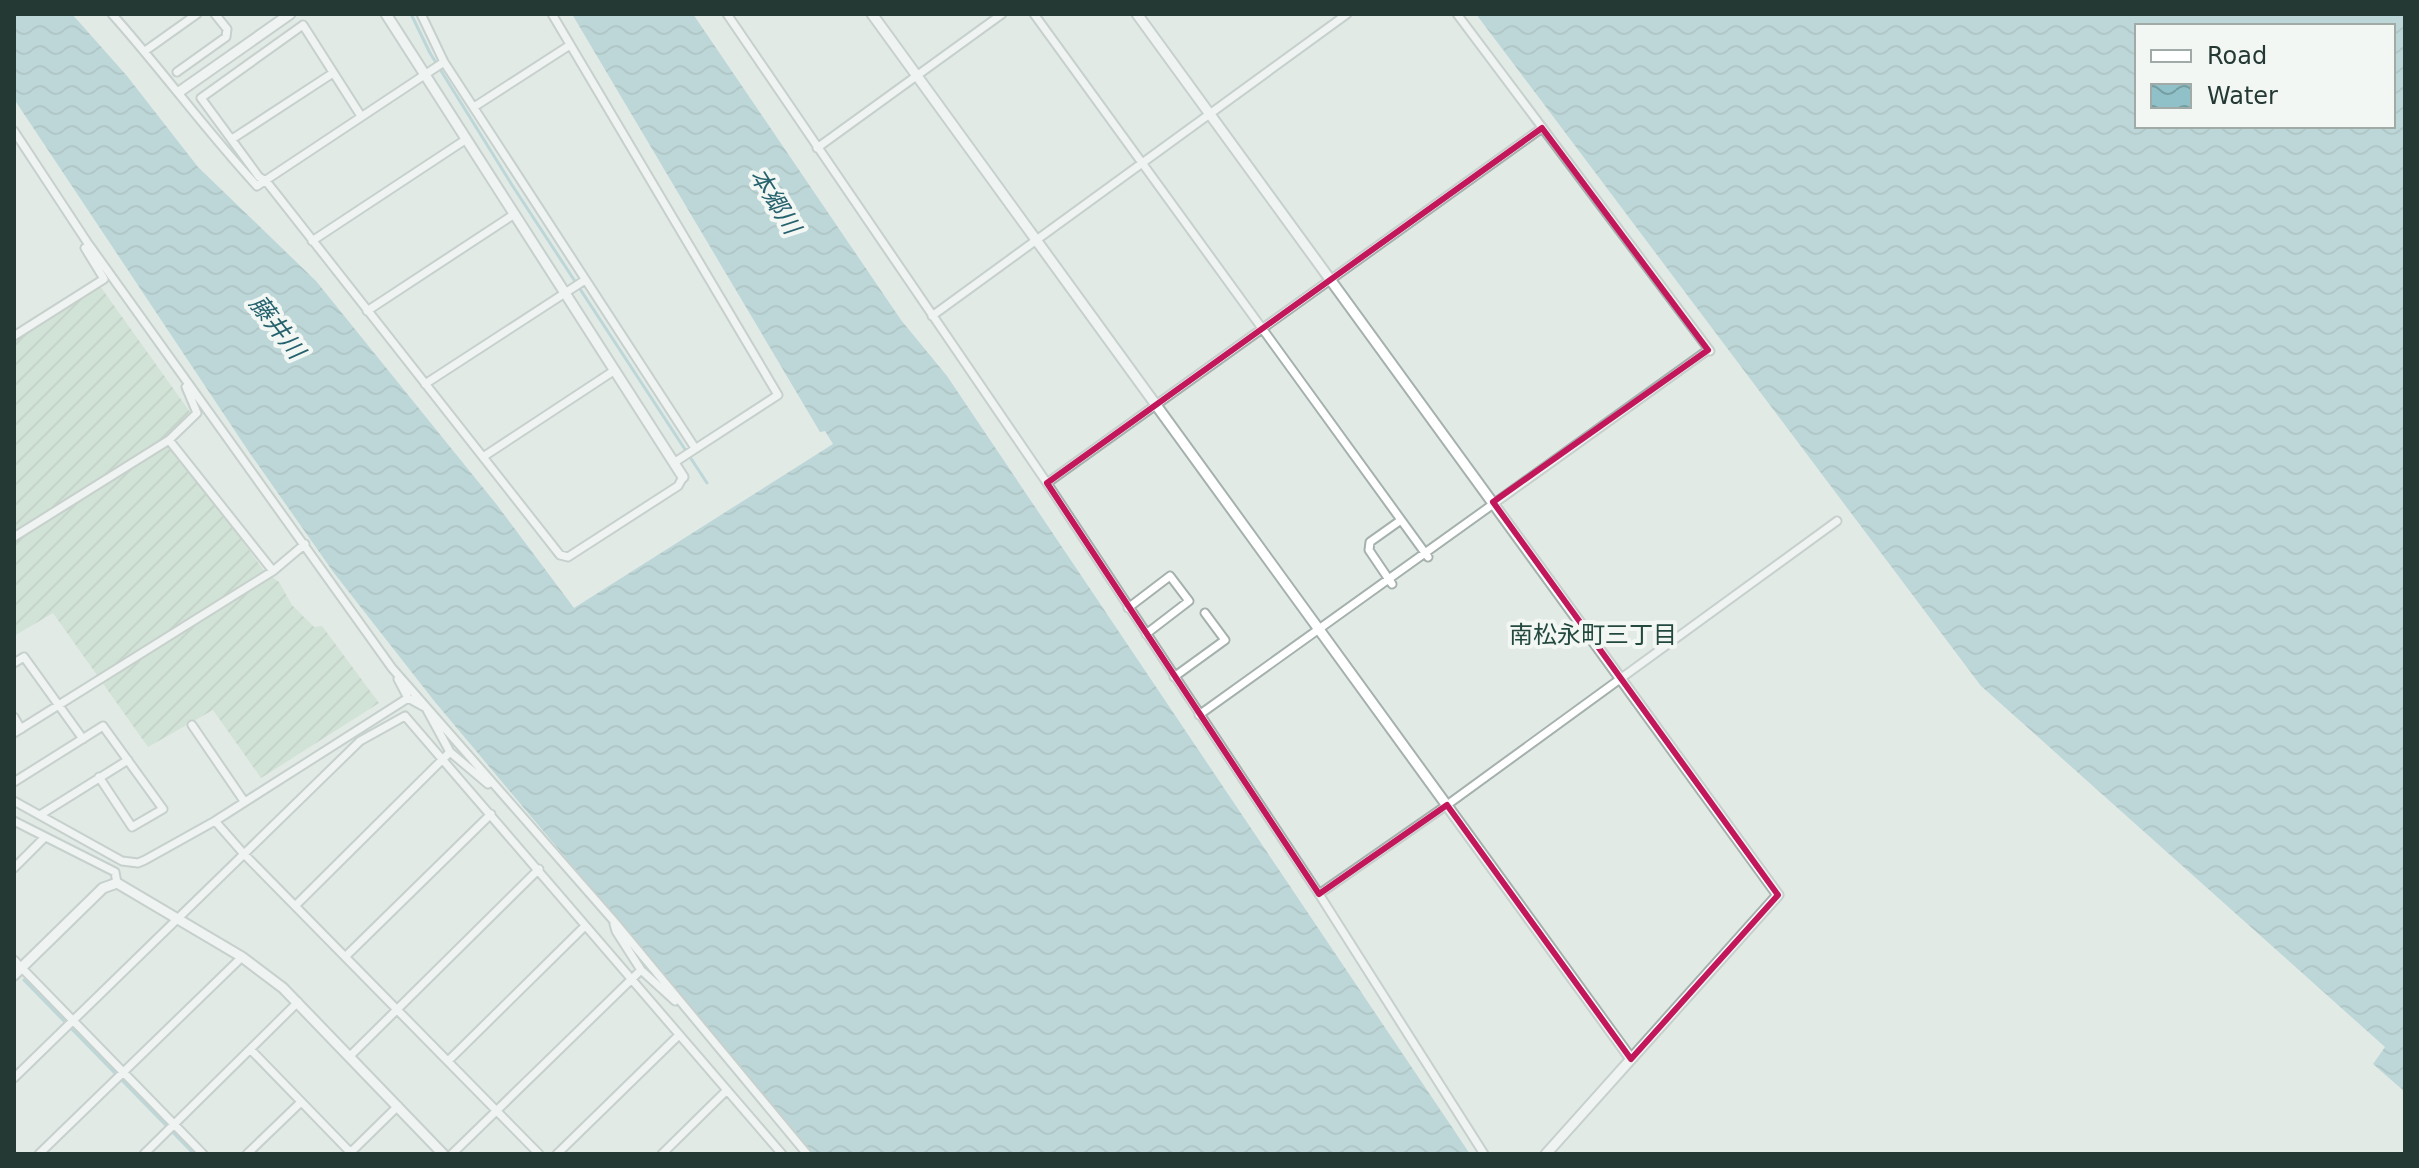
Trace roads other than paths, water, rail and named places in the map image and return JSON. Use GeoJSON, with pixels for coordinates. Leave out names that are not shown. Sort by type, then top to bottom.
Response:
{"type":"FeatureCollection","features":[{"type":"Feature","properties":{"kind":"street"},"geometry":{"type":"LineString","coordinates":[[112,14],[179,92],[216,142],[257,186],[444,62]]}},
{"type":"Feature","properties":{"kind":"street"},"geometry":{"type":"LineString","coordinates":[[145,51],[197,14]]}},
{"type":"Feature","properties":{"kind":"street"},"geometry":{"type":"LineString","coordinates":[[177,72],[226,37],[227,29],[215,14]]}},
{"type":"Feature","properties":{"kind":"street"},"geometry":{"type":"LineString","coordinates":[[179,92],[290,14]]}},
{"type":"Feature","properties":{"kind":"street"},"geometry":{"type":"LineString","coordinates":[[361,116],[303,25],[201,98],[259,177],[266,181],[560,555],[568,557],[678,486],[683,477],[675,462],[568,291],[513,215],[465,140],[427,72],[386,14]]}},
{"type":"Feature","properties":{"kind":"street"},"geometry":{"type":"LineString","coordinates":[[421,14],[444,62],[695,448]]}},
{"type":"Feature","properties":{"kind":"street"},"geometry":{"type":"LineString","coordinates":[[552,14],[778,395],[675,462]]}},
{"type":"Feature","properties":{"kind":"street"},"geometry":{"type":"LineString","coordinates":[[727,14],[1047,483],[1319,894],[1484,1154]]}},
{"type":"Feature","properties":{"kind":"street"},"geometry":{"type":"LineString","coordinates":[[872,14],[1631,1059]]}},
{"type":"Feature","properties":{"kind":"street"},"geometry":{"type":"LineString","coordinates":[[817,148],[1002,14]]}},
{"type":"Feature","properties":{"kind":"street"},"geometry":{"type":"LineString","coordinates":[[1034,14],[1427,555]]}},
{"type":"Feature","properties":{"kind":"street"},"geometry":{"type":"LineString","coordinates":[[1137,14],[1778,895],[1546,1154]]}},
{"type":"Feature","properties":{"kind":"street"},"geometry":{"type":"LineString","coordinates":[[932,316],[1347,14]]}},
{"type":"Feature","properties":{"kind":"street"},"geometry":{"type":"LineString","coordinates":[[1199,715],[1427,555],[1493,502],[1710,351],[1457,14]]}},
{"type":"Feature","properties":{"kind":"street"},"geometry":{"type":"LineString","coordinates":[[474,107],[570,45]]}},
{"type":"Feature","properties":{"kind":"street"},"geometry":{"type":"LineString","coordinates":[[232,139],[333,73]]}},
{"type":"Feature","properties":{"kind":"street"},"geometry":{"type":"LineString","coordinates":[[1047,483],[1542,128]]}},
{"type":"Feature","properties":{"kind":"street"},"geometry":{"type":"LineString","coordinates":[[14,131],[87,242],[392,668],[613,920],[807,1154]]}},
{"type":"Feature","properties":{"kind":"street"},"geometry":{"type":"LineString","coordinates":[[312,241],[465,140]]}},
{"type":"Feature","properties":{"kind":"street"},"geometry":{"type":"LineString","coordinates":[[367,311],[513,215]]}},
{"type":"Feature","properties":{"kind":"street"},"geometry":{"type":"LineString","coordinates":[[14,336],[104,279],[85,248],[87,242]]}},
{"type":"Feature","properties":{"kind":"street"},"geometry":{"type":"LineString","coordinates":[[425,384],[585,280]]}},
{"type":"Feature","properties":{"kind":"street"},"geometry":{"type":"LineString","coordinates":[[483,457],[615,370]]}},
{"type":"Feature","properties":{"kind":"street"},"geometry":{"type":"LineString","coordinates":[[14,537],[169,440],[197,413],[182,376]]}},
{"type":"Feature","properties":{"kind":"street"},"geometry":{"type":"LineString","coordinates":[[169,440],[273,571]]}},
{"type":"Feature","properties":{"kind":"street"},"geometry":{"type":"LineString","coordinates":[[1390,581],[1369,550],[1370,542],[1401,520]]}},
{"type":"Feature","properties":{"kind":"street"},"geometry":{"type":"LineString","coordinates":[[1319,894],[1447,805],[1837,521]]}},
{"type":"Feature","properties":{"kind":"street"},"geometry":{"type":"LineString","coordinates":[[14,717],[18,731],[273,571],[305,544]]}},
{"type":"Feature","properties":{"kind":"street"},"geometry":{"type":"LineString","coordinates":[[1128,608],[1170,576],[1189,601],[1146,634]]}},
{"type":"Feature","properties":{"kind":"street"},"geometry":{"type":"LineString","coordinates":[[1174,677],[1225,640],[1205,613]]}},
{"type":"Feature","properties":{"kind":"street"},"geometry":{"type":"LineString","coordinates":[[14,663],[24,657],[83,739]]}},
{"type":"Feature","properties":{"kind":"street"},"geometry":{"type":"LineString","coordinates":[[392,668],[408,698],[427,708],[447,756],[488,784],[491,782]]}},
{"type":"Feature","properties":{"kind":"street"},"geometry":{"type":"LineString","coordinates":[[14,801],[122,861],[138,863],[215,821],[408,698]]}},
{"type":"Feature","properties":{"kind":"street"},"geometry":{"type":"LineString","coordinates":[[14,1078],[360,741],[405,716],[447,756],[585,926],[782,1154]]}},
{"type":"Feature","properties":{"kind":"street"},"geometry":{"type":"LineString","coordinates":[[192,725],[244,801]]}},
{"type":"Feature","properties":{"kind":"street"},"geometry":{"type":"LineString","coordinates":[[14,782],[103,726],[163,809],[132,827],[99,777]]}},
{"type":"Feature","properties":{"kind":"street"},"geometry":{"type":"LineString","coordinates":[[296,905],[447,756]]}},
{"type":"Feature","properties":{"kind":"street"},"geometry":{"type":"LineString","coordinates":[[40,815],[128,760]]}},
{"type":"Feature","properties":{"kind":"street"},"geometry":{"type":"LineString","coordinates":[[346,956],[491,814]]}},
{"type":"Feature","properties":{"kind":"street"},"geometry":{"type":"LineString","coordinates":[[14,821],[115,872]]}},
{"type":"Feature","properties":{"kind":"street"},"geometry":{"type":"LineString","coordinates":[[215,821],[539,1154]]}},
{"type":"Feature","properties":{"kind":"street"},"geometry":{"type":"LineString","coordinates":[[14,868],[45,837]]}},
{"type":"Feature","properties":{"kind":"street"},"geometry":{"type":"LineString","coordinates":[[117,883],[115,872],[122,861]]}},
{"type":"Feature","properties":{"kind":"street"},"geometry":{"type":"LineString","coordinates":[[350,1056],[539,869]]}},
{"type":"Feature","properties":{"kind":"street"},"geometry":{"type":"LineString","coordinates":[[203,1154],[171,1128],[16,967],[103,888],[117,883],[242,957],[298,1002],[443,1154]]}},
{"type":"Feature","properties":{"kind":"street"},"geometry":{"type":"LineString","coordinates":[[613,920],[616,931],[641,970],[684,1007]]}},
{"type":"Feature","properties":{"kind":"street"},"geometry":{"type":"LineString","coordinates":[[448,1061],[585,926]]}},
{"type":"Feature","properties":{"kind":"street"},"geometry":{"type":"LineString","coordinates":[[39,1154],[242,957]]}},
{"type":"Feature","properties":{"kind":"street"},"geometry":{"type":"LineString","coordinates":[[452,1154],[641,970]]}},
{"type":"Feature","properties":{"kind":"street"},"geometry":{"type":"LineString","coordinates":[[144,1154],[298,1002]]}},
{"type":"Feature","properties":{"kind":"street"},"geometry":{"type":"LineString","coordinates":[[557,1154],[679,1035]]}},
{"type":"Feature","properties":{"kind":"street"},"geometry":{"type":"LineString","coordinates":[[251,1050],[350,1153],[398,1106]]}},
{"type":"Feature","properties":{"kind":"street"},"geometry":{"type":"LineString","coordinates":[[662,1154],[726,1091]]}},
{"type":"Feature","properties":{"kind":"street"},"geometry":{"type":"LineString","coordinates":[[247,1154],[301,1102]]}},
{"type":"Feature","properties":{"kind":"street"},"geometry":{"type":"LineString","coordinates":[[766,1154],[775,1145]]}},
{"type":"Feature","properties":{"kind":"water"},"geometry":{"type":"Polygon","coordinates":[[[14,14],[72,14],[127,76],[198,167],[316,281],[497,505],[574,608],[833,444],[825,431],[820,432],[572,14],[693,14],[901,320],[947,376],[1470,1154],[814,1154],[435,702],[334,573],[249,452],[14,99],[14,14]]]}},
{"type":"Feature","properties":{"kind":"water"},"geometry":{"type":"Polygon","coordinates":[[[1476,14],[2405,14],[2405,1092],[2373,1064],[2385,1047],[1981,686],[1476,14]]]}},
{"type":"Feature","properties":{"kind":"waterway"},"geometry":{"type":"LineString","coordinates":[[411,14],[430,53],[512,185],[707,483]]}},
{"type":"Feature","properties":{"kind":"waterway"},"geometry":{"type":"LineString","coordinates":[[24,980],[194,1154]]}},
{"type":"Feature","properties":{"kind":"district","name":"南松永町三丁目"},"geometry":{"type":"Point","coordinates":[1593,635]}},
{"type":"Feature","properties":{"kind":"water label","name":"本郷川"},"geometry":{"type":"Point","coordinates":[775,201]}},
{"type":"Feature","properties":{"kind":"water label","name":"藤井川"},"geometry":{"type":"Point","coordinates":[277,327]}}]}
